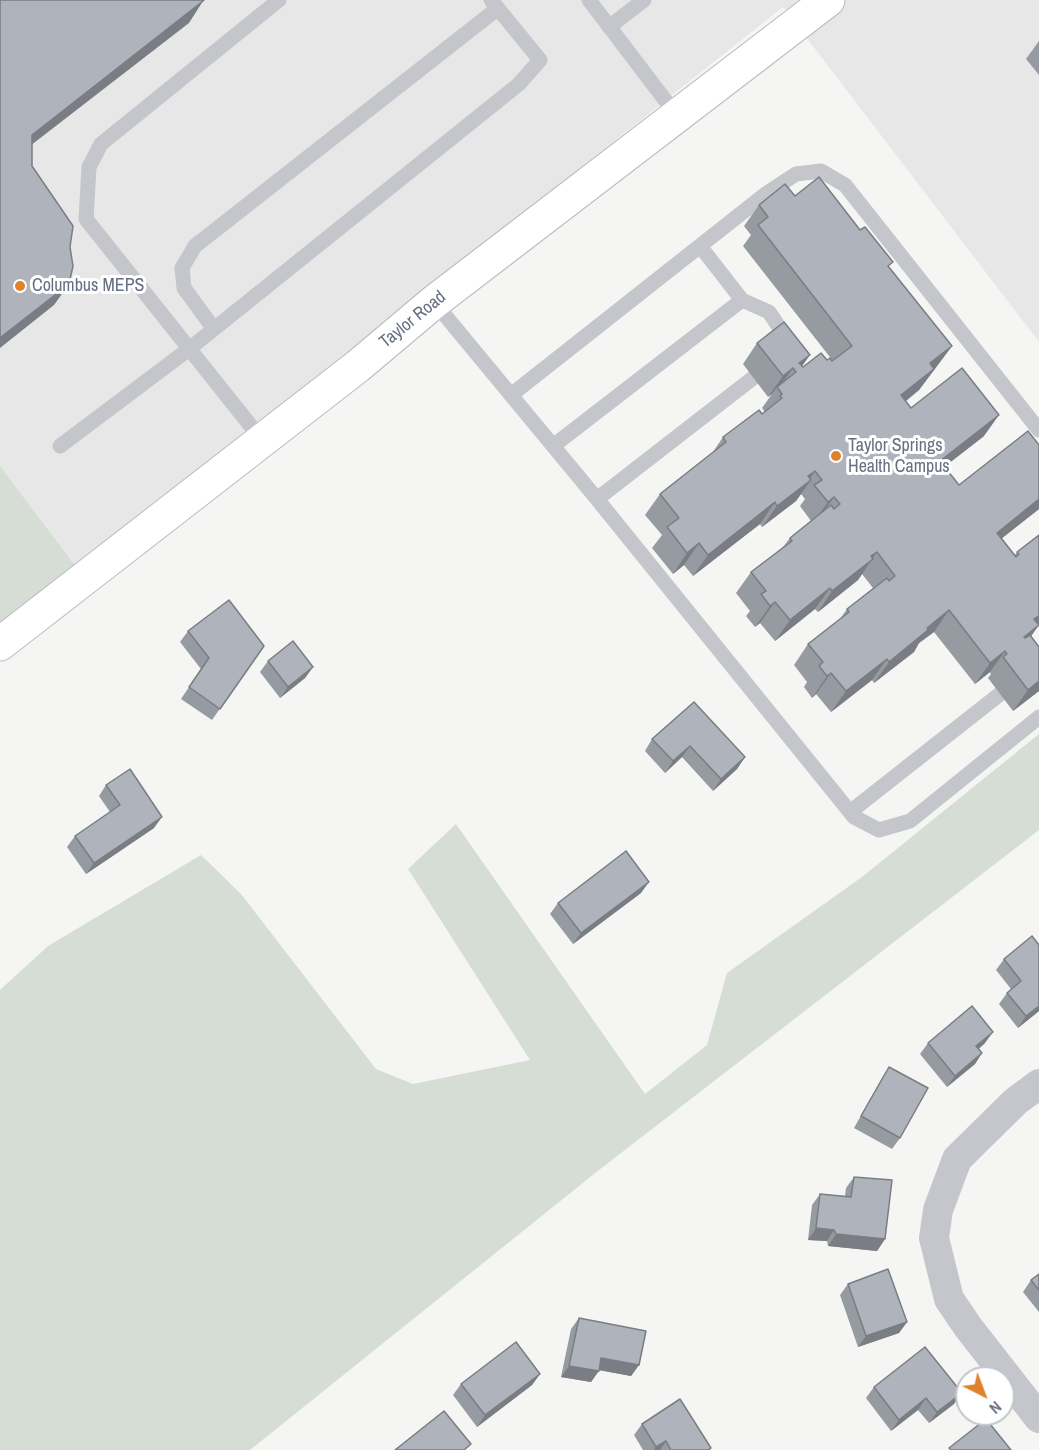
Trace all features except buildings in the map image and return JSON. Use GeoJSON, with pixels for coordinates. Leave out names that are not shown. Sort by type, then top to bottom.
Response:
{"type":"FeatureCollection","features":[{"type":"Feature","properties":{"kind":"main road","name":"Taylor Road"},"geometry":{"type":"LineString","coordinates":[[0,644],[358,366],[434,302],[828,0]]}},
{"type":"Feature","properties":{"kind":"street"},"geometry":{"type":"LineString","coordinates":[[1039,1083],[1016,1101],[957,1159],[938,1210],[934,1238],[950,1299],[968,1327],[1039,1418]]}},
{"type":"Feature","properties":{"kind":"lane"},"geometry":{"type":"LineString","coordinates":[[262,440],[86,219],[89,167],[101,144],[279,0]]}},
{"type":"Feature","properties":{"kind":"lane"},"geometry":{"type":"LineString","coordinates":[[589,0],[678,117]]}},
{"type":"Feature","properties":{"kind":"lane"},"geometry":{"type":"LineString","coordinates":[[609,27],[644,0]]}},
{"type":"Feature","properties":{"kind":"lane"},"geometry":{"type":"LineString","coordinates":[[60,446],[189,349],[214,329],[519,84],[540,60],[494,5],[195,246],[182,268],[184,288],[214,329]]}},
{"type":"Feature","properties":{"kind":"lane"},"geometry":{"type":"LineString","coordinates":[[511,395],[767,193],[796,174],[821,171],[845,185],[1039,430]]}},
{"type":"Feature","properties":{"kind":"lane"},"geometry":{"type":"LineString","coordinates":[[700,246],[742,300],[769,312],[787,339],[789,347],[780,357]]}},
{"type":"Feature","properties":{"kind":"lane"},"geometry":{"type":"LineString","coordinates":[[554,446],[742,300]]}},
{"type":"Feature","properties":{"kind":"lane"},"geometry":{"type":"LineString","coordinates":[[434,302],[554,446],[854,817],[879,830],[910,821],[1039,717]]}},
{"type":"Feature","properties":{"kind":"lane"},"geometry":{"type":"LineString","coordinates":[[597,499],[753,378]]}},
{"type":"Feature","properties":{"kind":"lane"},"geometry":{"type":"LineString","coordinates":[[850,812],[1000,694]]}},
{"type":"Feature","properties":{"kind":"shaded area"},"geometry":{"type":"Polygon","coordinates":[[[0,0],[1039,0],[1039,342],[783,7],[77,568],[0,466],[0,0]]]}},
{"type":"Feature","properties":{"kind":"shaded area"},"geometry":{"type":"Polygon","coordinates":[[[0,466],[77,568],[0,626],[0,466]]]}},
{"type":"Feature","properties":{"kind":"shaded area"},"geometry":{"type":"Polygon","coordinates":[[[1039,734],[1039,830],[599,1170],[250,1450],[0,1450],[0,990],[48,946],[201,855],[241,894],[376,1069],[413,1084],[530,1060],[408,869],[456,824],[645,1094],[707,1045],[727,973],[862,877],[1039,734]]]}},
{"type":"Feature","properties":{"kind":"place","name":"Columbus MEPS"},"geometry":{"type":"Point","coordinates":[20,286]}},
{"type":"Feature","properties":{"kind":"place","name":"Taylor Springs Health Campus"},"geometry":{"type":"Point","coordinates":[836,456]}}]}
